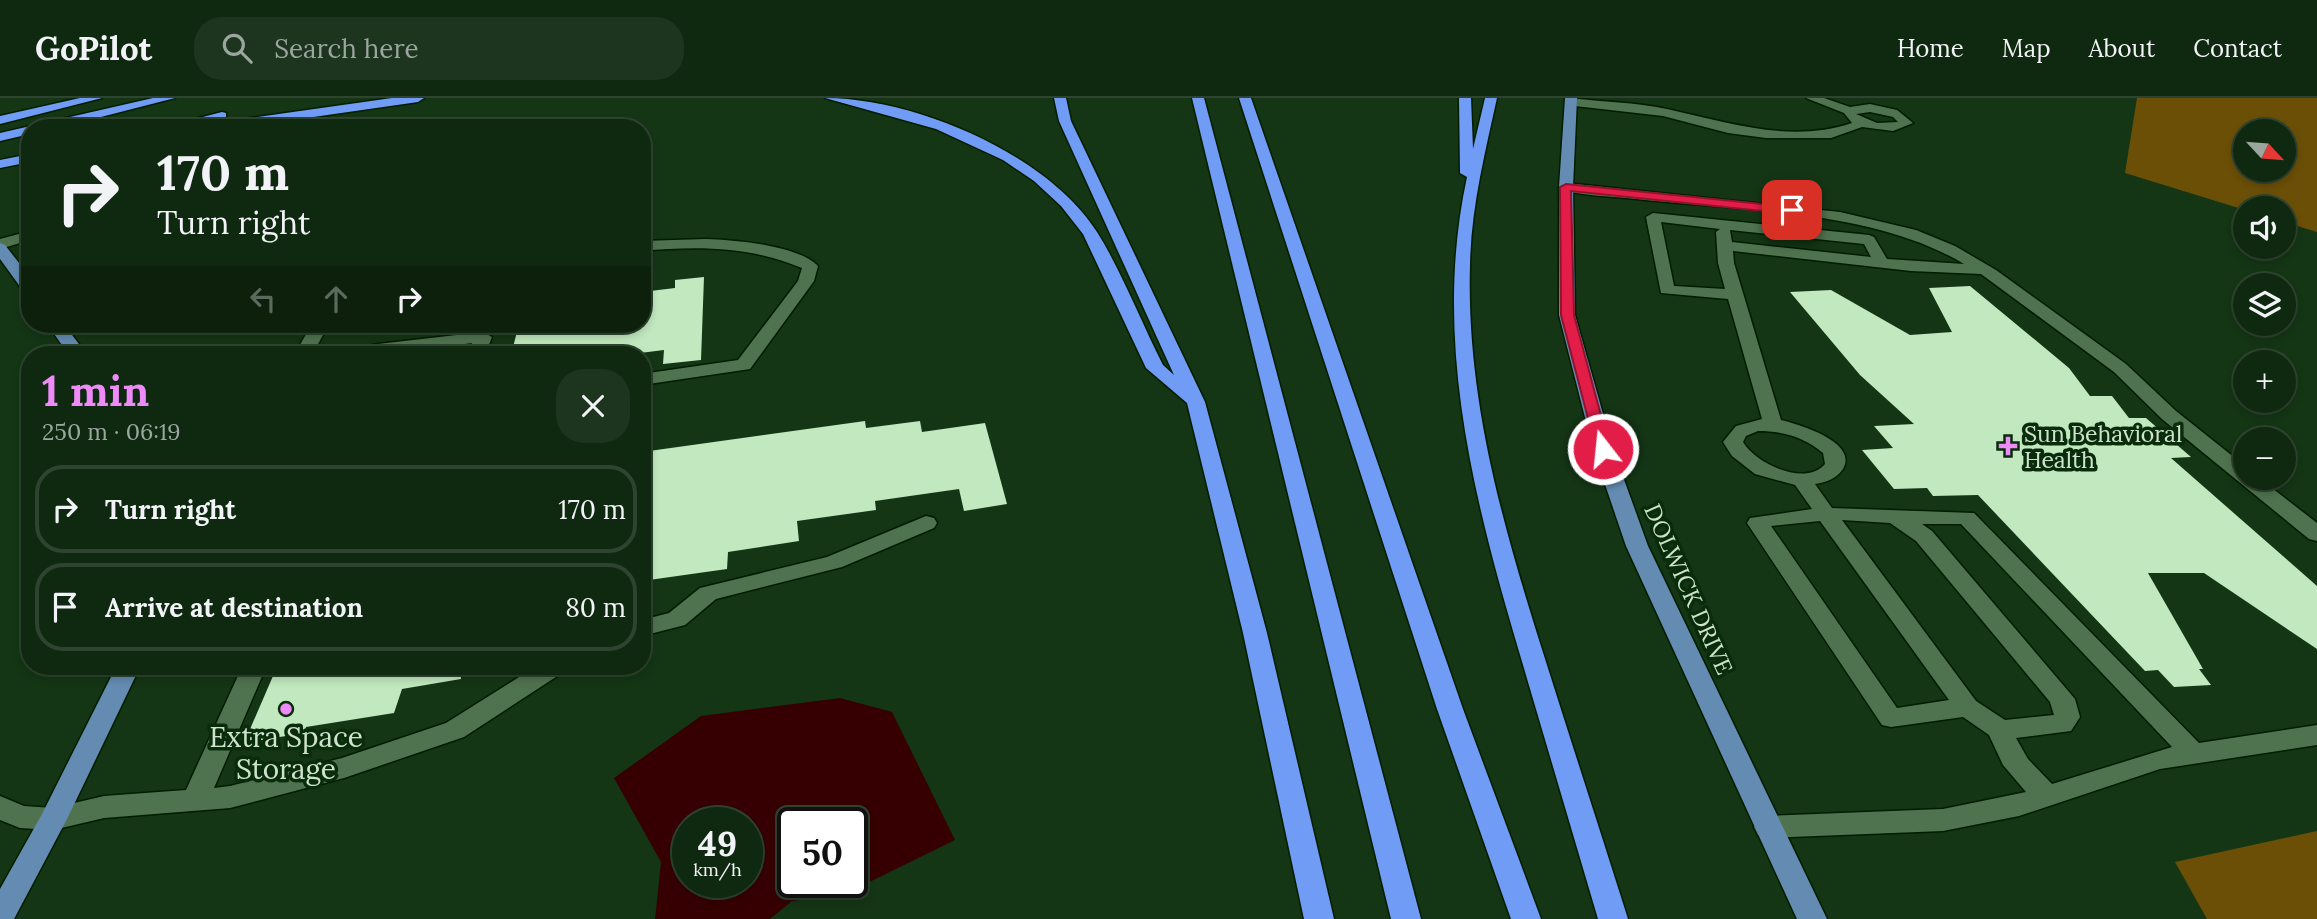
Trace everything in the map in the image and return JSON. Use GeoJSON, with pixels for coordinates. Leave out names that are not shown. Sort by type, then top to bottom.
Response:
{"type":"FeatureCollection","features":[{"type":"Feature","properties":{"kind":"highway"},"geometry":{"type":"LineString","coordinates":[[0,120],[96,98]]}},
{"type":"Feature","properties":{"kind":"highway"},"geometry":{"type":"LineString","coordinates":[[79,119],[169,98]]}},
{"type":"Feature","properties":{"kind":"highway"},"geometry":{"type":"LineString","coordinates":[[271,119],[418,98]]}},
{"type":"Feature","properties":{"kind":"highway"},"geometry":{"type":"LineString","coordinates":[[831,98],[940,125],[1012,158],[1044,181],[1078,215],[1090,233],[1155,368],[1196,402]]}},
{"type":"Feature","properties":{"kind":"highway"},"geometry":{"type":"LineString","coordinates":[[1060,98],[1065,121],[1196,402],[1255,633],[1319,919]]}},
{"type":"Feature","properties":{"kind":"highway"},"geometry":{"type":"LineString","coordinates":[[1198,98],[1406,919]]}},
{"type":"Feature","properties":{"kind":"highway"},"geometry":{"type":"LineString","coordinates":[[1245,98],[1450,709],[1526,919]]}},
{"type":"Feature","properties":{"kind":"highway"},"geometry":{"type":"LineString","coordinates":[[1465,98],[1467,207],[1461,304],[1466,380],[1478,462],[1502,556],[1613,919]]}},
{"type":"Feature","properties":{"kind":"highway"},"geometry":{"type":"LineString","coordinates":[[1467,207],[1492,98]]}},
{"type":"Feature","properties":{"kind":"highway"},"geometry":{"type":"LineString","coordinates":[[210,119],[288,103]]}},
{"type":"Feature","properties":{"kind":"highway"},"geometry":{"type":"LineString","coordinates":[[0,137],[21,132]]}},
{"type":"Feature","properties":{"kind":"highway"},"geometry":{"type":"LineString","coordinates":[[0,165],[21,161]]}},
{"type":"Feature","properties":{"kind":"main road","name":"DOLWICK DRIVE"},"geometry":{"type":"LineString","coordinates":[[1571,100],[1566,187],[1567,315],[1603,449],[1637,546],[1812,919]]}},
{"type":"Feature","properties":{"kind":"main road"},"geometry":{"type":"LineString","coordinates":[[0,246],[21,276]]}},
{"type":"Feature","properties":{"kind":"main road"},"geometry":{"type":"LineString","coordinates":[[0,917],[53,819],[124,675]]}},
{"type":"Feature","properties":{"kind":"lane"},"geometry":{"type":"LineString","coordinates":[[1812,98],[1851,111],[1861,108],[1879,109],[1903,117],[1907,123],[1891,127],[1863,123],[1851,117],[1851,111]]}},
{"type":"Feature","properties":{"kind":"lane"},"geometry":{"type":"LineString","coordinates":[[1571,100],[1664,112],[1728,129],[1766,134],[1831,134],[1863,123]]}},
{"type":"Feature","properties":{"kind":"lane"},"geometry":{"type":"LineString","coordinates":[[1664,112],[1687,105]]}},
{"type":"Feature","properties":{"kind":"lane"},"geometry":{"type":"LineString","coordinates":[[1566,187],[1721,202],[1873,222],[1911,233],[1950,249],[1984,270],[2120,368],[2169,415],[2233,467]]}},
{"type":"Feature","properties":{"kind":"lane"},"geometry":{"type":"LineString","coordinates":[[1721,202],[1726,263],[1773,425]]}},
{"type":"Feature","properties":{"kind":"lane"},"geometry":{"type":"LineString","coordinates":[[1735,294],[1667,289],[1653,217],[1869,240],[1882,263]]}},
{"type":"Feature","properties":{"kind":"lane"},"geometry":{"type":"LineString","coordinates":[[0,246],[21,238]]}},
{"type":"Feature","properties":{"kind":"lane"},"geometry":{"type":"LineString","coordinates":[[651,245],[667,243],[754,247],[793,257],[810,266],[806,285],[797,300],[782,312],[744,365],[651,379]]}},
{"type":"Feature","properties":{"kind":"lane"},"geometry":{"type":"LineString","coordinates":[[1725,246],[1882,263],[1984,270]]}},
{"type":"Feature","properties":{"kind":"lane"},"geometry":{"type":"LineString","coordinates":[[404,346],[483,337],[480,346]]}},
{"type":"Feature","properties":{"kind":"lane"},"geometry":{"type":"LineString","coordinates":[[1757,425],[1773,425],[1811,436],[1828,447],[1834,456],[1835,464],[1830,471],[1821,476],[1800,478],[1775,475],[1758,469],[1736,451],[1733,442],[1736,434],[1757,425]]}},
{"type":"Feature","properties":{"kind":"lane"},"geometry":{"type":"LineString","coordinates":[[1800,478],[1968,707],[2001,730],[2062,724],[2067,717],[2062,699],[1924,536],[1897,518]]}},
{"type":"Feature","properties":{"kind":"lane"},"geometry":{"type":"LineString","coordinates":[[2262,490],[2317,534]]}},
{"type":"Feature","properties":{"kind":"lane"},"geometry":{"type":"LineString","coordinates":[[1968,707],[1891,718],[1758,523],[1768,519],[1827,515],[1967,518],[2194,754]]}},
{"type":"Feature","properties":{"kind":"lane"},"geometry":{"type":"LineString","coordinates":[[651,626],[677,619],[708,593],[834,562],[926,523]]}},
{"type":"Feature","properties":{"kind":"lane"},"geometry":{"type":"LineString","coordinates":[[195,800],[250,675]]}},
{"type":"Feature","properties":{"kind":"lane"},"geometry":{"type":"LineString","coordinates":[[0,807],[20,817],[53,819],[104,807],[230,797],[344,768],[455,730],[541,675]]}},
{"type":"Feature","properties":{"kind":"lane"},"geometry":{"type":"LineString","coordinates":[[2001,730],[2002,742],[2047,796]]}},
{"type":"Feature","properties":{"kind":"lane"},"geometry":{"type":"LineString","coordinates":[[1768,827],[1942,820],[2019,805],[2159,759],[2317,735]]}},
{"type":"Feature","properties":{"kind":"shaded area"},"geometry":{"type":"Polygon","coordinates":[[[2137,98],[2317,98],[2317,232],[2296,226],[2296,196],[2233,196],[2233,206],[2125,173],[2137,98]]]}},
{"type":"Feature","properties":{"kind":"shaded area"},"geometry":{"type":"Polygon","coordinates":[[[840,698],[892,712],[955,840],[868,883],[868,807],[777,807],[777,898],[815,898],[792,901],[770,919],[655,919],[661,862],[614,778],[701,716],[840,698]]]}},
{"type":"Feature","properties":{"kind":"shaded area"},"geometry":{"type":"Polygon","coordinates":[[[2317,831],[2317,919],[2207,919],[2175,862],[2317,831]]]}},
{"type":"Feature","properties":{"kind":"building"},"geometry":{"type":"Polygon","coordinates":[[[704,277],[701,360],[663,364],[664,350],[651,352],[651,346],[513,346],[517,333],[651,333],[651,291],[675,288],[675,280],[704,277]]]}},
{"type":"Feature","properties":{"kind":"building"},"geometry":{"type":"Polygon","coordinates":[[[1970,286],[2069,368],[2090,396],[2112,396],[2129,418],[2146,418],[2191,457],[2171,458],[2317,586],[2317,649],[2204,573],[2148,573],[2203,669],[2199,669],[2211,685],[2174,687],[2158,670],[2145,671],[1978,495],[1933,496],[1927,488],[1894,489],[1862,450],[1893,448],[1874,426],[1914,424],[1860,375],[1790,292],[1831,290],[1910,335],[1952,332],[1929,288],[1970,286]]]}},
{"type":"Feature","properties":{"kind":"building"},"geometry":{"type":"Polygon","coordinates":[[[865,421],[866,428],[920,421],[922,432],[985,423],[1007,504],[964,511],[959,489],[875,501],[876,510],[797,521],[799,541],[728,552],[727,569],[651,580],[651,451],[865,421]]]}},
{"type":"Feature","properties":{"kind":"building"},"geometry":{"type":"Polygon","coordinates":[[[461,675],[461,679],[402,689],[394,713],[306,727],[304,733],[244,743],[273,676],[461,675]]]}},
{"type":"Feature","properties":{"kind":"place","name":"Sun Behavioral Health"},"geometry":{"type":"Point","coordinates":[2008,446]}},
{"type":"Feature","properties":{"kind":"place","name":"Extra Space Storage"},"geometry":{"type":"Point","coordinates":[286,709]}},
{"type":"Feature","properties":{"kind":"route"},"geometry":{"type":"LineString","coordinates":[[1603,449],[1567,315],[1566,187],[1792,210]]}}]}
